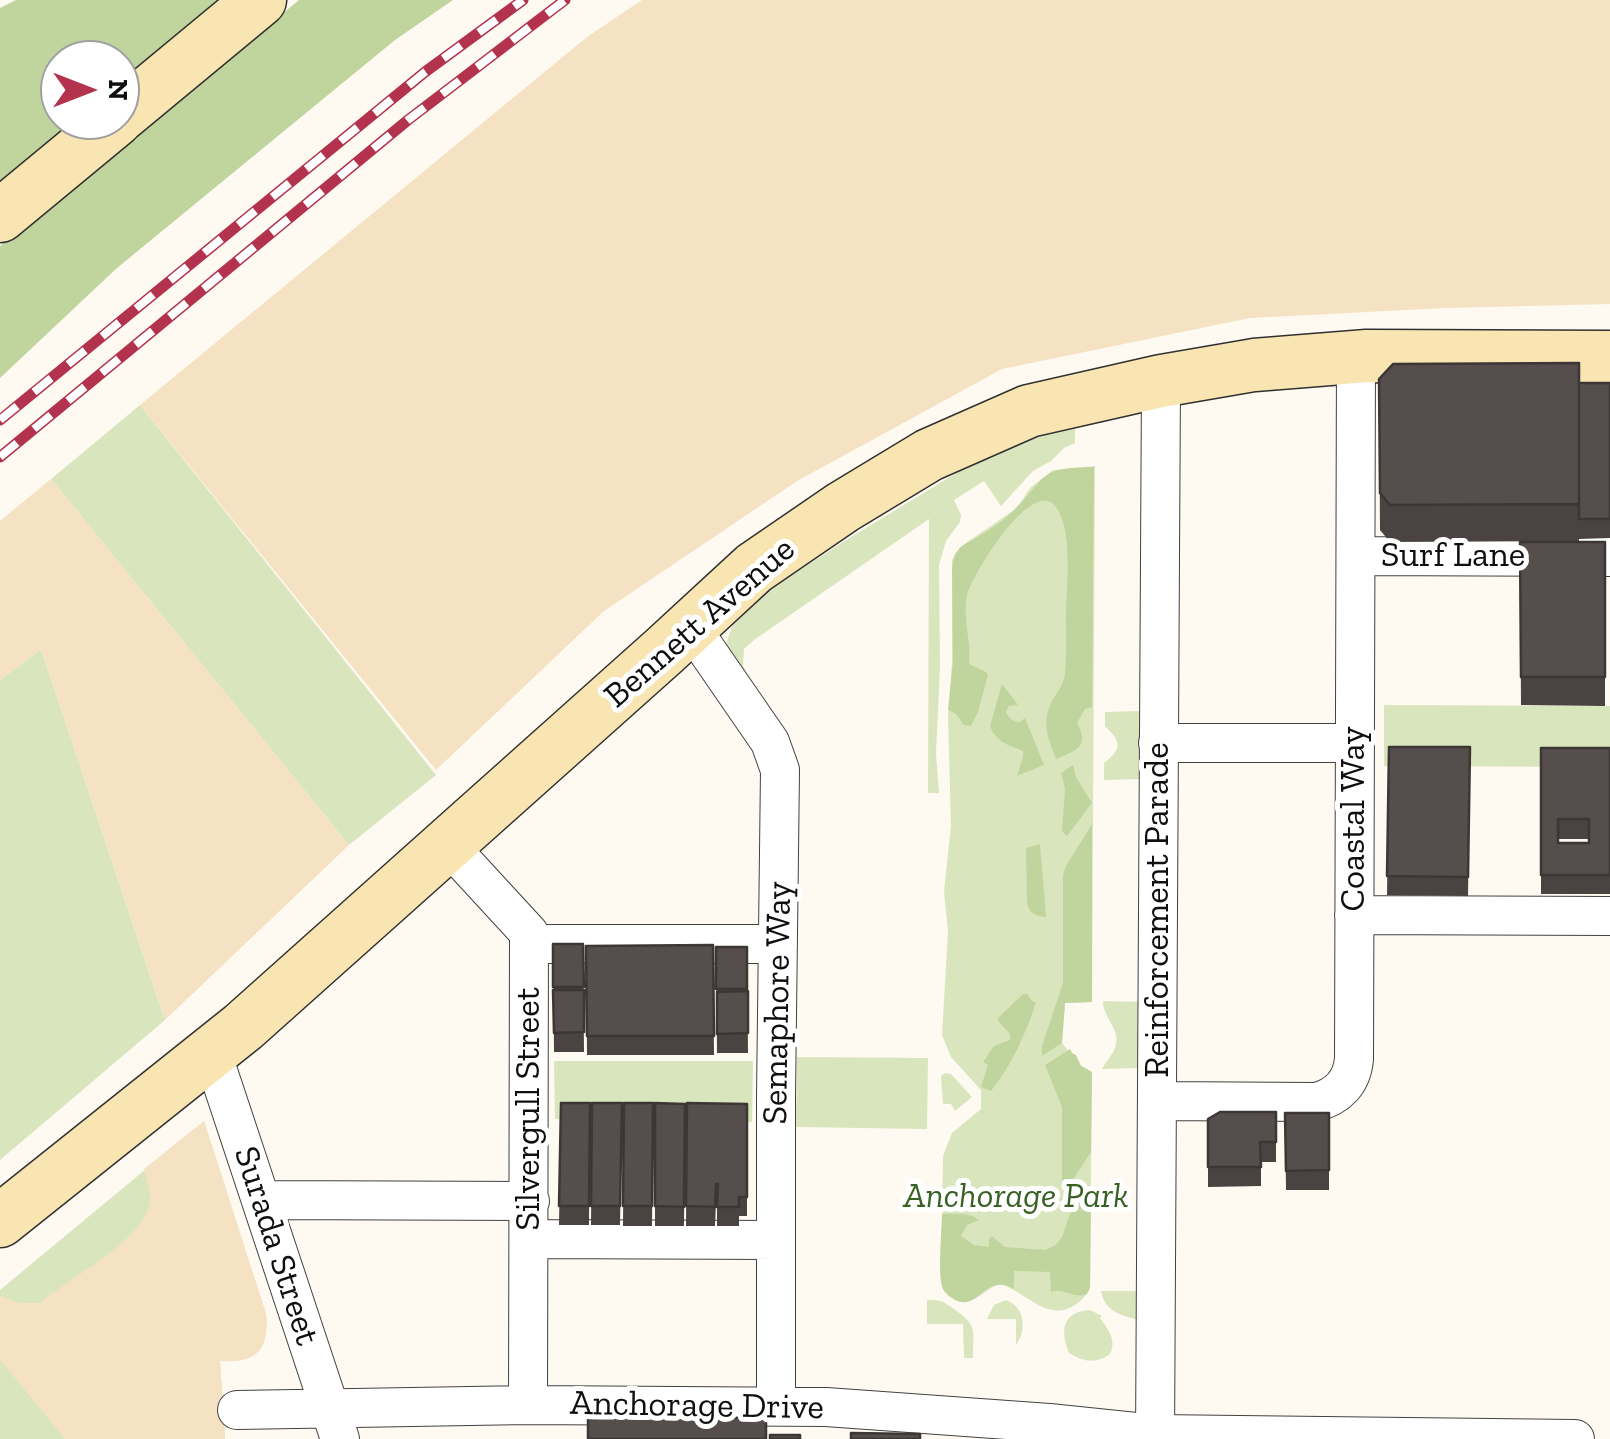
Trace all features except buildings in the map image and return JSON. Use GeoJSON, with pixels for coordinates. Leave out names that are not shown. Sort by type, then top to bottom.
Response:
{"type":"FeatureCollection","features":[{"type":"Feature","properties":{"kind":"street"},"geometry":{"type":"LineString","coordinates":[[140,100],[260,0]]}},
{"type":"Feature","properties":{"kind":"street"},"geometry":{"type":"LineString","coordinates":[[0,216],[92,140]]}},
{"type":"Feature","properties":{"kind":"street","name":"Bennett Avenue"},"geometry":{"type":"LineString","coordinates":[[0,1221],[212,1053],[754,568],[929,455],[1029,411],[1254,364],[1356,357],[1610,358]]}},
{"type":"Feature","properties":{"kind":"street","name":"Coastal Way"},"geometry":{"type":"LineString","coordinates":[[1157,1102],[1328,1100],[1347,1083],[1353,1067],[1356,357]]}},
{"type":"Feature","properties":{"kind":"street","name":"Reinforcement Parade"},"geometry":{"type":"LineString","coordinates":[[1156,1436],[1161,381]]}},
{"type":"Feature","properties":{"kind":"street","name":"Surf Lane"},"geometry":{"type":"LineString","coordinates":[[1357,556],[1610,556]]}},
{"type":"Feature","properties":{"kind":"street","name":"Semaphore Way"},"geometry":{"type":"LineString","coordinates":[[690,626],[765,734],[778,760],[776,1406]]}},
{"type":"Feature","properties":{"kind":"street"},"geometry":{"type":"LineString","coordinates":[[1158,743],[1354,743]]}},
{"type":"Feature","properties":{"kind":"street","name":"Silvergull Street"},"geometry":{"type":"LineString","coordinates":[[448,845],[529,933],[529,1239],[534,1416]]}},
{"type":"Feature","properties":{"kind":"street"},"geometry":{"type":"LineString","coordinates":[[1354,914],[1610,916]]}},
{"type":"Feature","properties":{"kind":"street"},"geometry":{"type":"LineString","coordinates":[[529,944],[778,944]]}},
{"type":"Feature","properties":{"kind":"street","name":"Surada Street"},"geometry":{"type":"LineString","coordinates":[[212,1053],[335,1424]]}},
{"type":"Feature","properties":{"kind":"street"},"geometry":{"type":"LineString","coordinates":[[261,1200],[530,1201]]}},
{"type":"Feature","properties":{"kind":"street"},"geometry":{"type":"LineString","coordinates":[[529,1239],[776,1240]]}},
{"type":"Feature","properties":{"kind":"street","name":"Anchorage Drive"},"geometry":{"type":"LineString","coordinates":[[237,1410],[335,1424],[776,1406],[826,1423],[1048,1423],[1156,1436],[1575,1439]]}},
{"type":"Feature","properties":{"kind":"green space"},"geometry":{"type":"Polygon","coordinates":[[[16,0],[224,0],[140,71],[140,40],[40,40],[40,140],[56,140],[0,184],[0,8],[16,0]]]}},
{"type":"Feature","properties":{"kind":"green space"},"geometry":{"type":"Polygon","coordinates":[[[299,0],[453,0],[395,40],[117,268],[0,378],[0,246],[129,140],[140,140],[140,131],[299,0]]]}},
{"type":"Feature","properties":{"kind":"green space"},"geometry":{"type":"Polygon","coordinates":[[[140,405],[436,775],[349,845],[51,479],[140,405]]]}},
{"type":"Feature","properties":{"kind":"green space"},"geometry":{"type":"Polygon","coordinates":[[[1075,429],[1075,443],[1033,471],[1001,506],[984,481],[954,500],[960,522],[946,541],[939,565],[939,793],[928,793],[929,519],[744,649],[743,665],[756,701],[726,645],[732,626],[771,589],[973,463],[1025,440],[1075,429]]]}},
{"type":"Feature","properties":{"kind":"green space","name":"Anchorage Park"},"geometry":{"type":"Polygon","coordinates":[[[1095,466],[1092,1002],[1065,1003],[1062,1043],[1080,1065],[1092,1072],[1090,1286],[1080,1301],[1065,1310],[1045,1308],[999,1284],[966,1302],[946,1293],[941,1279],[943,1156],[952,1133],[981,1109],[981,1090],[951,1057],[942,1035],[948,932],[944,891],[951,826],[948,717],[952,560],[960,547],[1017,508],[1030,488],[1053,470],[1095,466]]]}},
{"type":"Feature","properties":{"kind":"green space"},"geometry":{"type":"Polygon","coordinates":[[[1094,467],[1092,707],[1085,709],[1077,723],[1082,737],[1079,747],[1056,759],[1046,723],[1066,667],[1067,550],[1059,512],[1049,501],[1037,502],[1022,512],[993,547],[967,595],[969,664],[988,675],[971,726],[964,725],[948,710],[953,662],[952,568],[961,547],[1008,515],[1046,476],[1063,469],[1094,467]]]}},
{"type":"Feature","properties":{"kind":"green space"},"geometry":{"type":"Polygon","coordinates":[[[41,649],[165,1020],[0,1160],[0,680],[41,649]]]}},
{"type":"Feature","properties":{"kind":"green space"},"geometry":{"type":"Polygon","coordinates":[[[1002,684],[1018,705],[1009,706],[1006,712],[1015,721],[1025,718],[1044,765],[1017,776],[1023,751],[999,739],[990,726],[1002,684]]]}},
{"type":"Feature","properties":{"kind":"green space"},"geometry":{"type":"Polygon","coordinates":[[[1384,705],[1610,706],[1610,767],[1384,766],[1384,705]]]}},
{"type":"Feature","properties":{"kind":"green space"},"geometry":{"type":"Polygon","coordinates":[[[1140,711],[1141,779],[1104,780],[1104,763],[1118,745],[1105,726],[1105,712],[1140,711]]]}},
{"type":"Feature","properties":{"kind":"green space"},"geometry":{"type":"Polygon","coordinates":[[[1073,765],[1092,803],[1067,836],[1062,831],[1065,788],[1061,773],[1073,765]]]}},
{"type":"Feature","properties":{"kind":"green space"},"geometry":{"type":"Polygon","coordinates":[[[1092,824],[1092,1002],[1065,1003],[1062,1043],[1042,1056],[1063,983],[1063,875],[1092,824]]]}},
{"type":"Feature","properties":{"kind":"green space"},"geometry":{"type":"Polygon","coordinates":[[[1040,844],[1046,917],[1034,914],[1027,903],[1026,848],[1040,844]]]}},
{"type":"Feature","properties":{"kind":"green space"},"geometry":{"type":"Polygon","coordinates":[[[1023,994],[1036,1002],[1018,1048],[991,1091],[981,1087],[988,1065],[983,1062],[994,1046],[1010,1040],[998,1018],[1023,994]]]}},
{"type":"Feature","properties":{"kind":"green space"},"geometry":{"type":"Polygon","coordinates":[[[1103,1001],[1141,1002],[1140,1068],[1102,1069],[1116,1041],[1103,1001]]]}},
{"type":"Feature","properties":{"kind":"green space"},"geometry":{"type":"Polygon","coordinates":[[[1070,1049],[1081,1066],[1092,1072],[1091,1152],[1066,1190],[1062,1187],[1062,1107],[1045,1065],[1070,1049]]]}},
{"type":"Feature","properties":{"kind":"green space"},"geometry":{"type":"Polygon","coordinates":[[[797,1057],[928,1058],[927,1129],[796,1127],[797,1057]]]}},
{"type":"Feature","properties":{"kind":"green space"},"geometry":{"type":"Polygon","coordinates":[[[554,1061],[753,1061],[752,1122],[555,1119],[554,1061]]]}},
{"type":"Feature","properties":{"kind":"green space"},"geometry":{"type":"Polygon","coordinates":[[[951,1074],[972,1097],[955,1111],[951,1104],[943,1104],[941,1076],[951,1074]]]}},
{"type":"Feature","properties":{"kind":"green space"},"geometry":{"type":"Polygon","coordinates":[[[204,1121],[266,1314],[265,1337],[258,1352],[243,1360],[220,1361],[225,1439],[0,1439],[0,1290],[204,1121]]]}},
{"type":"Feature","properties":{"kind":"green space"},"geometry":{"type":"Polygon","coordinates":[[[1081,1196],[1091,1202],[1087,1294],[1051,1292],[1050,1272],[1014,1271],[1014,1289],[998,1285],[968,1302],[953,1299],[944,1290],[940,1264],[942,1214],[979,1220],[967,1225],[961,1236],[974,1245],[989,1247],[992,1236],[1005,1247],[1045,1250],[1061,1238],[1081,1196]]]}},
{"type":"Feature","properties":{"kind":"green space"},"geometry":{"type":"Polygon","coordinates":[[[1101,1291],[1141,1294],[1143,1321],[1111,1309],[1101,1291]]]}},
{"type":"Feature","properties":{"kind":"green space"},"geometry":{"type":"Polygon","coordinates":[[[927,1300],[945,1303],[970,1323],[973,1358],[964,1358],[963,1324],[927,1324],[927,1300]]]}},
{"type":"Feature","properties":{"kind":"green space"},"geometry":{"type":"Polygon","coordinates":[[[1006,1300],[1017,1308],[1022,1320],[1022,1333],[1016,1345],[1016,1319],[987,1319],[994,1305],[1006,1300]]]}},
{"type":"Feature","properties":{"kind":"green space"},"geometry":{"type":"Polygon","coordinates":[[[1090,1310],[1102,1316],[1113,1344],[1105,1357],[1085,1360],[1069,1353],[1064,1330],[1074,1314],[1090,1310]]]}},
{"type":"Feature","properties":{"kind":"sand"},"geometry":{"type":"Polygon","coordinates":[[[642,0],[1610,0],[1610,304],[1250,318],[1002,369],[797,481],[604,611],[436,770],[140,405],[587,37],[642,0]]]}},
{"type":"Feature","properties":{"kind":"sand"},"geometry":{"type":"Polygon","coordinates":[[[51,479],[349,845],[165,1020],[41,649],[0,680],[0,521],[51,479]]]}},
{"type":"Feature","properties":{"kind":"sand"},"geometry":{"type":"Polygon","coordinates":[[[204,1121],[266,1314],[265,1337],[258,1352],[243,1360],[220,1361],[225,1439],[65,1439],[0,1360],[0,1296],[20,1303],[40,1303],[121,1244],[145,1216],[150,1201],[144,1169],[204,1121]]]}},
{"type":"Feature","properties":{"kind":"railway"},"geometry":{"type":"LineString","coordinates":[[0,420],[425,72],[523,0]]}},
{"type":"Feature","properties":{"kind":"railway"},"geometry":{"type":"LineString","coordinates":[[0,457],[408,120],[565,0]]}}]}
